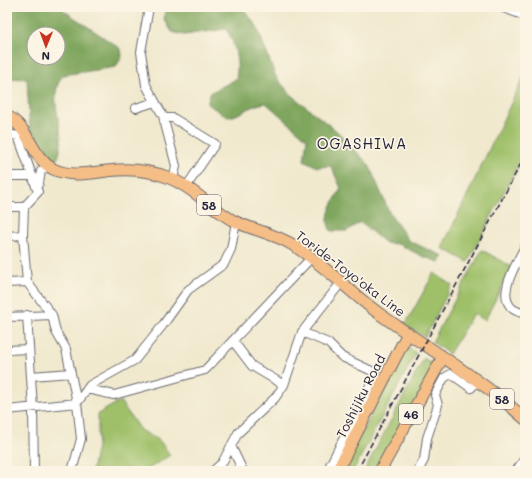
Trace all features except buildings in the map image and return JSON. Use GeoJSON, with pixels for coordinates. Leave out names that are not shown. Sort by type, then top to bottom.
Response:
{"type":"FeatureCollection","features":[{"type":"Feature","properties":{"kind":"main road","name":"Toride-Toyo'oka Line"},"geometry":{"type":"LineString","coordinates":[[7,116],[21,127],[36,154],[48,166],[68,174],[136,170],[152,172],[186,187],[210,206],[236,222],[292,244],[311,258],[340,284],[381,315],[478,381],[525,419]]}},
{"type":"Feature","properties":{"kind":"main road","name":"Toshijiku Road"},"geometry":{"type":"LineString","coordinates":[[337,471],[358,421],[408,333]]}},
{"type":"Feature","properties":{"kind":"main road","name":"46"},"geometry":{"type":"LineString","coordinates":[[383,470],[443,357]]}},
{"type":"Feature","properties":{"kind":"street"},"geometry":{"type":"LineString","coordinates":[[149,7],[141,52],[146,85],[164,121],[176,166],[173,180]]}},
{"type":"Feature","properties":{"kind":"street"},"geometry":{"type":"LineString","coordinates":[[501,7],[525,16]]}},
{"type":"Feature","properties":{"kind":"street"},"geometry":{"type":"LineString","coordinates":[[136,108],[155,102]]}},
{"type":"Feature","properties":{"kind":"street"},"geometry":{"type":"LineString","coordinates":[[164,121],[167,118],[173,118],[215,144],[186,187]]}},
{"type":"Feature","properties":{"kind":"street"},"geometry":{"type":"LineString","coordinates":[[7,134],[18,136],[31,176],[38,192],[24,207],[23,235],[27,282],[52,315],[56,332],[66,349],[81,439],[72,471]]}},
{"type":"Feature","properties":{"kind":"street"},"geometry":{"type":"LineString","coordinates":[[36,187],[39,183],[41,171],[48,166]]}},
{"type":"Feature","properties":{"kind":"street"},"geometry":{"type":"LineString","coordinates":[[7,176],[31,176]]}},
{"type":"Feature","properties":{"kind":"street"},"geometry":{"type":"LineString","coordinates":[[7,207],[24,207]]}},
{"type":"Feature","properties":{"kind":"street"},"geometry":{"type":"LineString","coordinates":[[7,410],[76,403],[90,385],[135,360],[188,290],[224,264],[231,249],[236,222]]}},
{"type":"Feature","properties":{"kind":"street"},"geometry":{"type":"LineString","coordinates":[[7,236],[23,235]]}},
{"type":"Feature","properties":{"kind":"street"},"geometry":{"type":"LineString","coordinates":[[525,246],[508,282],[506,293],[507,300],[513,309],[525,314]]}},
{"type":"Feature","properties":{"kind":"street"},"geometry":{"type":"LineString","coordinates":[[87,389],[114,395],[205,370],[311,258]]}},
{"type":"Feature","properties":{"kind":"street"},"geometry":{"type":"LineString","coordinates":[[7,283],[27,282]]}},
{"type":"Feature","properties":{"kind":"street"},"geometry":{"type":"LineString","coordinates":[[213,471],[222,463],[238,433],[275,398],[284,385],[302,332],[340,284]]}},
{"type":"Feature","properties":{"kind":"street"},"geometry":{"type":"LineString","coordinates":[[26,315],[34,408],[34,471]]}},
{"type":"Feature","properties":{"kind":"street"},"geometry":{"type":"LineString","coordinates":[[7,317],[52,315]]}},
{"type":"Feature","properties":{"kind":"street"},"geometry":{"type":"LineString","coordinates":[[302,332],[328,343],[342,357],[374,372],[375,376],[358,421],[327,471]]}},
{"type":"Feature","properties":{"kind":"street"},"geometry":{"type":"LineString","coordinates":[[233,341],[252,366],[284,385]]}},
{"type":"Feature","properties":{"kind":"street"},"geometry":{"type":"LineString","coordinates":[[7,350],[29,349]]}},
{"type":"Feature","properties":{"kind":"street"},"geometry":{"type":"LineString","coordinates":[[31,376],[71,373]]}},
{"type":"Feature","properties":{"kind":"street"},"geometry":{"type":"LineString","coordinates":[[418,471],[424,460],[428,438],[438,405],[435,395],[444,378],[451,374],[471,388],[478,381]]}},
{"type":"Feature","properties":{"kind":"street"},"geometry":{"type":"LineString","coordinates":[[231,446],[243,471]]}},
{"type":"Feature","properties":{"kind":"street"},"geometry":{"type":"LineString","coordinates":[[516,471],[525,458]]}},
{"type":"Feature","properties":{"kind":"green space"},"geometry":{"type":"Polygon","coordinates":[[[11,7],[63,7],[63,10],[121,49],[122,56],[116,67],[63,75],[58,85],[56,96],[56,107],[61,140],[60,151],[56,161],[44,156],[30,133],[27,79],[7,78],[7,32],[11,7]]]}},
{"type":"Feature","properties":{"kind":"green space"},"geometry":{"type":"Polygon","coordinates":[[[167,7],[242,7],[256,25],[276,77],[291,95],[338,132],[369,165],[390,214],[409,241],[443,256],[439,262],[424,257],[398,244],[385,243],[360,222],[347,231],[331,231],[328,220],[330,209],[341,188],[331,166],[317,167],[304,160],[307,139],[266,103],[228,117],[207,104],[210,93],[236,79],[237,60],[232,41],[226,29],[184,35],[172,32],[164,19],[167,7]]]}},
{"type":"Feature","properties":{"kind":"green space"},"geometry":{"type":"Polygon","coordinates":[[[525,74],[525,151],[468,262],[442,248],[525,74]]]}},
{"type":"Feature","properties":{"kind":"green space"},"geometry":{"type":"Polygon","coordinates":[[[482,250],[512,267],[485,320],[473,314],[449,354],[432,342],[482,250]]]}},
{"type":"Feature","properties":{"kind":"green space"},"geometry":{"type":"Polygon","coordinates":[[[434,273],[452,285],[425,337],[405,325],[434,273]]]}},
{"type":"Feature","properties":{"kind":"green space"},"geometry":{"type":"Polygon","coordinates":[[[407,347],[416,353],[353,471],[341,471],[407,347]]]}},
{"type":"Feature","properties":{"kind":"green space"},"geometry":{"type":"Polygon","coordinates":[[[424,358],[435,366],[379,471],[364,471],[424,358]]]}},
{"type":"Feature","properties":{"kind":"green space"},"geometry":{"type":"Polygon","coordinates":[[[120,401],[140,430],[159,440],[170,455],[145,471],[92,471],[98,441],[98,414],[120,401]]]}},
{"type":"Feature","properties":{"kind":"railway"},"geometry":{"type":"LineString","coordinates":[[357,471],[525,156]]}},
{"type":"Feature","properties":{"kind":"district","name":"OGASHIWA"},"geometry":{"type":"Point","coordinates":[362,143]}}]}
